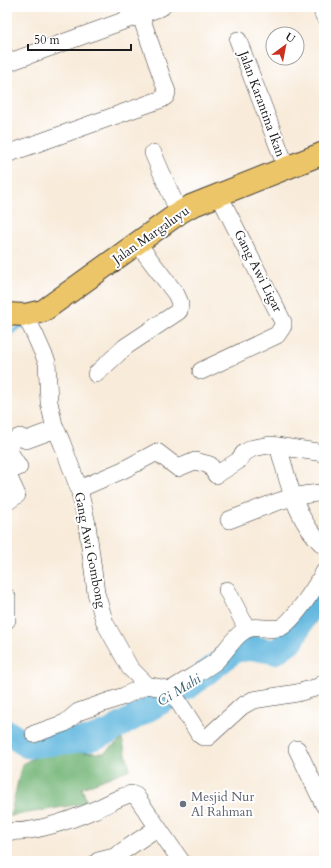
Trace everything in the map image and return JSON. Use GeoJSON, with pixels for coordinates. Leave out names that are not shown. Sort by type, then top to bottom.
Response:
{"type":"FeatureCollection","features":[{"type":"Feature","properties":{"kind":"main road","name":"Jalan Margaluyu"},"geometry":{"type":"LineString","coordinates":[[16,314],[43,311],[179,213],[191,206],[324,152]]}},
{"type":"Feature","properties":{"kind":"street"},"geometry":{"type":"LineString","coordinates":[[7,63],[162,7]]}},
{"type":"Feature","properties":{"kind":"street"},"geometry":{"type":"LineString","coordinates":[[320,7],[324,16]]}},
{"type":"Feature","properties":{"kind":"street"},"geometry":{"type":"LineString","coordinates":[[7,154],[162,99],[166,96],[167,92],[140,14]]}},
{"type":"Feature","properties":{"kind":"street","name":"Jalan Karantina Ikan"},"geometry":{"type":"LineString","coordinates":[[238,40],[286,168]]}},
{"type":"Feature","properties":{"kind":"street"},"geometry":{"type":"LineString","coordinates":[[153,153],[179,213]]}},
{"type":"Feature","properties":{"kind":"street","name":"Gang Awi Ligar"},"geometry":{"type":"LineString","coordinates":[[200,371],[277,335],[283,326],[283,322],[219,195]]}},
{"type":"Feature","properties":{"kind":"street"},"geometry":{"type":"LineString","coordinates":[[96,374],[125,347],[179,311],[180,303],[176,294],[138,244]]}},
{"type":"Feature","properties":{"kind":"street","name":"Gang Awi Gombong"},"geometry":{"type":"LineString","coordinates":[[16,314],[35,335],[47,362],[49,402],[54,425],[79,489],[88,524],[96,592],[105,622],[130,668],[147,685]]}},
{"type":"Feature","properties":{"kind":"street"},"geometry":{"type":"LineString","coordinates":[[7,443],[20,437],[26,440],[56,429]]}},
{"type":"Feature","properties":{"kind":"street"},"geometry":{"type":"LineString","coordinates":[[79,489],[123,470],[157,452],[178,468],[195,461],[210,465],[216,475],[238,461],[244,453],[254,448],[270,444],[324,453]]}},
{"type":"Feature","properties":{"kind":"street"},"geometry":{"type":"LineString","coordinates":[[278,446],[293,496],[305,524],[324,546]]}},
{"type":"Feature","properties":{"kind":"street"},"geometry":{"type":"LineString","coordinates":[[7,448],[18,467],[7,473],[16,495],[7,502]]}},
{"type":"Feature","properties":{"kind":"street"},"geometry":{"type":"LineString","coordinates":[[228,520],[293,496],[311,493],[324,493]]}},
{"type":"Feature","properties":{"kind":"street"},"geometry":{"type":"LineString","coordinates":[[34,734],[65,723],[78,712],[124,696],[147,685],[171,690],[215,662],[224,653],[231,642],[250,627],[258,626],[278,629],[284,627],[291,620],[324,572]]}},
{"type":"Feature","properties":{"kind":"street"},"geometry":{"type":"LineString","coordinates":[[227,590],[247,629]]}},
{"type":"Feature","properties":{"kind":"street"},"geometry":{"type":"LineString","coordinates":[[7,596],[7,620]]}},
{"type":"Feature","properties":{"kind":"street"},"geometry":{"type":"LineString","coordinates":[[171,690],[199,734],[203,737],[208,736],[242,706],[253,700],[298,693],[318,687],[324,683]]}},
{"type":"Feature","properties":{"kind":"street"},"geometry":{"type":"LineString","coordinates":[[297,749],[324,805]]}},
{"type":"Feature","properties":{"kind":"street"},"geometry":{"type":"LineString","coordinates":[[7,831],[22,832],[42,828],[94,811],[131,794],[136,796],[181,861]]}},
{"type":"Feature","properties":{"kind":"street"},"geometry":{"type":"LineString","coordinates":[[109,860],[157,828]]}},
{"type":"Feature","properties":{"kind":"green space"},"geometry":{"type":"Polygon","coordinates":[[[122,739],[130,769],[82,788],[87,803],[10,816],[22,764],[41,754],[64,752],[104,753],[122,739]]]}},
{"type":"Feature","properties":{"kind":"waterway"},"geometry":{"type":"LineString","coordinates":[[7,336],[19,327],[24,326]]}},
{"type":"Feature","properties":{"kind":"waterway","name":"Ci Mahi"},"geometry":{"type":"LineString","coordinates":[[7,732],[28,746],[90,739],[109,732],[191,685],[235,650],[254,648],[275,652],[293,639],[303,619],[324,590]]}},
{"type":"Feature","properties":{"kind":"place","name":"Mesjid Nur Al Rahman"},"geometry":{"type":"Point","coordinates":[183,804]}}]}
